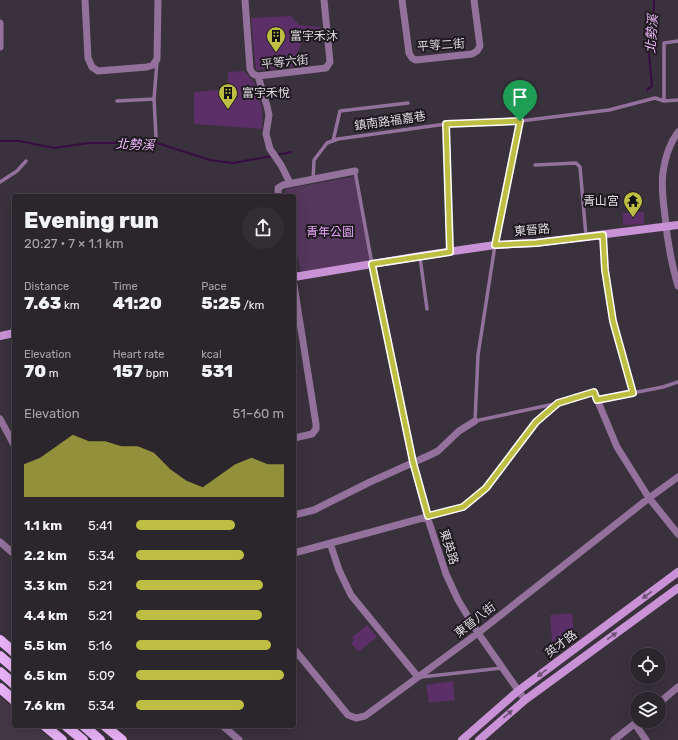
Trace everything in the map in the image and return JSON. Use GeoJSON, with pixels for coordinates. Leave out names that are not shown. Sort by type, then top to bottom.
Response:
{"type":"FeatureCollection","features":[{"type":"Feature","properties":{"kind":"main road"},"geometry":{"type":"LineString","coordinates":[[0,640],[12,650]]}},
{"type":"Feature","properties":{"kind":"main road"},"geometry":{"type":"LineString","coordinates":[[0,656],[12,666]]}},
{"type":"Feature","properties":{"kind":"main road"},"geometry":{"type":"LineString","coordinates":[[0,672],[12,682]]}},
{"type":"Feature","properties":{"kind":"main road"},"geometry":{"type":"LineString","coordinates":[[0,688],[12,698]]}},
{"type":"Feature","properties":{"kind":"main road"},"geometry":{"type":"LineString","coordinates":[[47,728],[62,740]]}},
{"type":"Feature","properties":{"kind":"main road"},"geometry":{"type":"LineString","coordinates":[[68,728],[83,740]]}},
{"type":"Feature","properties":{"kind":"main road"},"geometry":{"type":"LineString","coordinates":[[86,728],[100,740]]}},
{"type":"Feature","properties":{"kind":"main road"},"geometry":{"type":"LineString","coordinates":[[107,728],[122,740]]}},
{"type":"Feature","properties":{"kind":"street"},"geometry":{"type":"LineString","coordinates":[[85,0],[88,58],[92,67],[98,71],[147,67],[153,65],[157,58],[158,0]]}},
{"type":"Feature","properties":{"kind":"street","name":"平等六街"},"geometry":{"type":"LineString","coordinates":[[245,0],[250,69],[253,74],[258,76],[326,68],[330,62],[324,0]]}},
{"type":"Feature","properties":{"kind":"street","name":"平等二街"},"geometry":{"type":"LineString","coordinates":[[402,0],[409,53],[412,58],[416,60],[472,54],[477,51],[480,46],[474,0]]}},
{"type":"Feature","properties":{"kind":"street"},"geometry":{"type":"LineString","coordinates":[[0,22],[0,47]]}},
{"type":"Feature","properties":{"kind":"street"},"geometry":{"type":"LineString","coordinates":[[258,76],[269,115],[266,134],[270,149],[281,165],[290,183]]}},
{"type":"Feature","properties":{"kind":"street"},"geometry":{"type":"LineString","coordinates":[[678,132],[673,139],[667,156],[663,172],[662,194],[670,254],[678,286]]}},
{"type":"Feature","properties":{"kind":"street"},"geometry":{"type":"LineString","coordinates":[[278,194],[278,188],[283,185],[355,171]]}},
{"type":"Feature","properties":{"kind":"street","name":"東晉路"},"geometry":{"type":"LineString","coordinates":[[296,277],[495,245],[536,243],[678,225]]}},
{"type":"Feature","properties":{"kind":"street","name":"東英路"},"geometry":{"type":"LineString","coordinates":[[372,264],[413,462],[446,574],[458,600],[478,633],[525,700]]}},
{"type":"Feature","properties":{"kind":"street"},"geometry":{"type":"LineString","coordinates":[[296,298],[316,429],[312,434],[296,438]]}},
{"type":"Feature","properties":{"kind":"street"},"geometry":{"type":"LineString","coordinates":[[0,336],[12,333]]}},
{"type":"Feature","properties":{"kind":"street"},"geometry":{"type":"LineString","coordinates":[[296,552],[463,507],[486,488],[536,422],[558,403],[594,392],[617,447],[649,498],[678,534]]}},
{"type":"Feature","properties":{"kind":"street"},"geometry":{"type":"LineString","coordinates":[[0,419],[12,441]]}},
{"type":"Feature","properties":{"kind":"street"},"geometry":{"type":"LineString","coordinates":[[296,514],[314,510],[438,450],[459,431],[475,422]]}},
{"type":"Feature","properties":{"kind":"street","name":"東晉八街"},"geometry":{"type":"LineString","coordinates":[[296,651],[348,715],[356,718],[365,716],[478,633],[649,498],[678,477]]}},
{"type":"Feature","properties":{"kind":"street"},"geometry":{"type":"LineString","coordinates":[[0,542],[12,552]]}},
{"type":"Feature","properties":{"kind":"street"},"geometry":{"type":"LineString","coordinates":[[330,543],[351,595],[418,677]]}},
{"type":"Feature","properties":{"kind":"street","name":"英才路"},"geometry":{"type":"LineString","coordinates":[[462,740],[518,691],[678,572]]}},
{"type":"Feature","properties":{"kind":"street","name":"英才路"},"geometry":{"type":"LineString","coordinates":[[479,740],[525,700],[678,588]]}},
{"type":"Feature","properties":{"kind":"street"},"geometry":{"type":"LineString","coordinates":[[666,697],[678,687]]}},
{"type":"Feature","properties":{"kind":"street"},"geometry":{"type":"LineString","coordinates":[[614,740],[630,727]]}},
{"type":"Feature","properties":{"kind":"street"},"geometry":{"type":"LineString","coordinates":[[224,728],[239,740]]}},
{"type":"Feature","properties":{"kind":"street"},"geometry":{"type":"LineString","coordinates":[[640,728],[646,740]]}},
{"type":"Feature","properties":{"kind":"lane"},"geometry":{"type":"LineString","coordinates":[[664,101],[664,43],[678,41]]}},
{"type":"Feature","properties":{"kind":"lane"},"geometry":{"type":"LineString","coordinates":[[156,137],[154,99],[157,58]]}},
{"type":"Feature","properties":{"kind":"lane","name":"鎮南路福嘉巷"},"geometry":{"type":"LineString","coordinates":[[333,141],[338,139],[446,124],[520,121],[609,110],[656,98],[664,101],[678,100]]}},
{"type":"Feature","properties":{"kind":"lane"},"geometry":{"type":"LineString","coordinates":[[117,102],[154,99]]}},
{"type":"Feature","properties":{"kind":"lane"},"geometry":{"type":"LineString","coordinates":[[312,180],[314,160],[327,143],[333,141],[340,111],[408,103]]}},
{"type":"Feature","properties":{"kind":"lane"},"geometry":{"type":"LineString","coordinates":[[520,121],[495,245],[478,355],[475,422],[526,409],[558,403]]}},
{"type":"Feature","properties":{"kind":"lane"},"geometry":{"type":"LineString","coordinates":[[446,124],[450,252]]}},
{"type":"Feature","properties":{"kind":"lane"},"geometry":{"type":"LineString","coordinates":[[0,182],[17,171],[26,161]]}},
{"type":"Feature","properties":{"kind":"lane"},"geometry":{"type":"LineString","coordinates":[[535,165],[576,163],[580,167],[586,237]]}},
{"type":"Feature","properties":{"kind":"lane"},"geometry":{"type":"LineString","coordinates":[[355,171],[372,264]]}},
{"type":"Feature","properties":{"kind":"lane"},"geometry":{"type":"LineString","coordinates":[[603,235],[605,270],[613,321],[633,393]]}},
{"type":"Feature","properties":{"kind":"lane"},"geometry":{"type":"LineString","coordinates":[[420,256],[427,309]]}},
{"type":"Feature","properties":{"kind":"lane"},"geometry":{"type":"LineString","coordinates":[[597,400],[663,388],[678,382]]}},
{"type":"Feature","properties":{"kind":"lane"},"geometry":{"type":"LineString","coordinates":[[418,677],[502,668]]}},
{"type":"Feature","properties":{"kind":"shaded area"},"geometry":{"type":"Polygon","coordinates":[[[0,697],[12,706],[12,728],[37,728],[52,740],[0,740],[0,697]]]}},
{"type":"Feature","properties":{"kind":"green space","name":"青年公園"},"geometry":{"type":"Polygon","coordinates":[[[357,176],[372,261],[301,274],[296,247],[296,194],[286,194],[285,189],[357,176]]]}},
{"type":"Feature","properties":{"kind":"building","name":"富宇禾沐"},"geometry":{"type":"Polygon","coordinates":[[[291,16],[299,25],[321,27],[323,38],[305,34],[292,67],[256,70],[251,18],[291,16]]]}},
{"type":"Feature","properties":{"kind":"building","name":"富宇禾悅"},"geometry":{"type":"Polygon","coordinates":[[[244,71],[254,82],[262,108],[262,129],[194,124],[194,92],[228,89],[228,72],[244,71]]]}},
{"type":"Feature","properties":{"kind":"building","name":"青山宮"},"geometry":{"type":"Polygon","coordinates":[[[644,212],[644,224],[623,225],[623,213],[644,212]]]}},
{"type":"Feature","properties":{"kind":"building"},"geometry":{"type":"Polygon","coordinates":[[[572,613],[574,633],[564,640],[552,641],[550,615],[572,613]]]}},
{"type":"Feature","properties":{"kind":"building"},"geometry":{"type":"Polygon","coordinates":[[[367,625],[377,637],[358,652],[351,643],[354,640],[352,637],[367,625]]]}},
{"type":"Feature","properties":{"kind":"building"},"geometry":{"type":"Polygon","coordinates":[[[453,681],[455,700],[429,703],[426,685],[453,681]]]}},
{"type":"Feature","properties":{"kind":"waterway","name":"北勢溪"},"geometry":{"type":"LineString","coordinates":[[647,90],[652,86],[648,44],[654,0]]}},
{"type":"Feature","properties":{"kind":"waterway","name":"北勢溪"},"geometry":{"type":"LineString","coordinates":[[0,141],[19,141],[54,148],[89,143],[157,143],[210,160],[233,163],[272,156]]}},
{"type":"Feature","properties":{"kind":"waterway","name":"北勢溪"},"geometry":{"type":"LineString","coordinates":[[277,155],[291,152]]}},
{"type":"Feature","properties":{"kind":"place","name":"富宇禾沐"},"geometry":{"type":"Point","coordinates":[276,53]}},
{"type":"Feature","properties":{"kind":"place","name":"富宇禾悅"},"geometry":{"type":"Point","coordinates":[228,110]}},
{"type":"Feature","properties":{"kind":"place","name":"青山宮"},"geometry":{"type":"Point","coordinates":[633,218]}},
{"type":"Feature","properties":{"kind":"route"},"geometry":{"type":"LineString","coordinates":[[520,121],[495,245],[536,243],[603,235],[607,288],[613,321],[633,393],[597,400],[594,392],[558,403],[536,422],[486,488],[463,507],[428,516],[413,462],[372,264],[450,252],[446,124],[520,121]]}}]}
